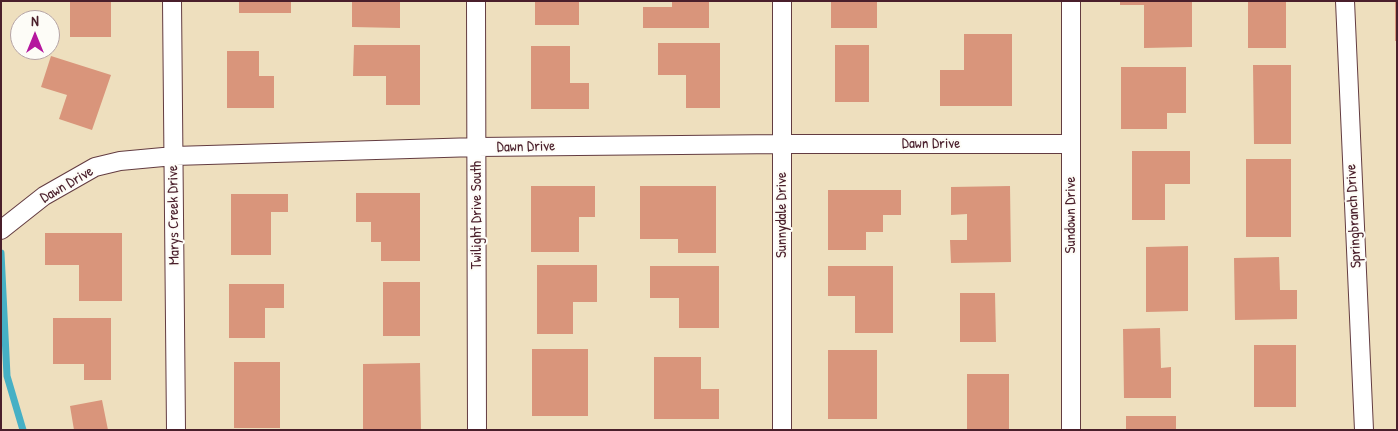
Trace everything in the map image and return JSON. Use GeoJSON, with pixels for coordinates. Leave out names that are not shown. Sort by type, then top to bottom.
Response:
{"type":"FeatureCollection","features":[{"type":"Feature","properties":{"kind":"street","name":"Marys Creek Drive"},"geometry":{"type":"LineString","coordinates":[[172,1],[176,430]]}},
{"type":"Feature","properties":{"kind":"street","name":"Twilight Drive South"},"geometry":{"type":"LineString","coordinates":[[476,1],[477,430]]}},
{"type":"Feature","properties":{"kind":"street","name":"Sunnydale Drive"},"geometry":{"type":"LineString","coordinates":[[782,1],[782,430]]}},
{"type":"Feature","properties":{"kind":"street","name":"Sundown Drive"},"geometry":{"type":"LineString","coordinates":[[1070,1],[1071,430]]}},
{"type":"Feature","properties":{"kind":"street","name":"Springbranch Drive"},"geometry":{"type":"LineString","coordinates":[[1345,1],[1364,430]]}},
{"type":"Feature","properties":{"kind":"street","name":"Dawn Drive"},"geometry":{"type":"LineString","coordinates":[[8,224],[44,196],[95,167],[120,161],[174,156],[477,147],[1071,144]]}},
{"type":"Feature","properties":{"kind":"building"},"geometry":{"type":"Polygon","coordinates":[[[70,1],[111,1],[111,37],[70,37],[70,1]]]}},
{"type":"Feature","properties":{"kind":"building"},"geometry":{"type":"Polygon","coordinates":[[[239,1],[291,1],[291,13],[239,13],[239,1]]]}},
{"type":"Feature","properties":{"kind":"building"},"geometry":{"type":"Polygon","coordinates":[[[352,1],[400,1],[400,28],[352,27],[352,1]]]}},
{"type":"Feature","properties":{"kind":"building"},"geometry":{"type":"Polygon","coordinates":[[[535,1],[579,1],[579,25],[535,25],[535,1]]]}},
{"type":"Feature","properties":{"kind":"building"},"geometry":{"type":"Polygon","coordinates":[[[672,1],[709,1],[709,28],[643,28],[643,7],[672,7],[672,1]]]}},
{"type":"Feature","properties":{"kind":"building"},"geometry":{"type":"Polygon","coordinates":[[[831,1],[877,1],[877,28],[831,28],[831,1]]]}},
{"type":"Feature","properties":{"kind":"building"},"geometry":{"type":"Polygon","coordinates":[[[1120,1],[1192,1],[1192,47],[1144,48],[1144,5],[1120,5],[1120,1]]]}},
{"type":"Feature","properties":{"kind":"building"},"geometry":{"type":"Polygon","coordinates":[[[1248,1],[1286,1],[1286,48],[1248,48],[1248,1]]]}},
{"type":"Feature","properties":{"kind":"building"},"geometry":{"type":"Polygon","coordinates":[[[1395,1],[1397,1],[1397,41],[1395,41],[1395,1]]]}},
{"type":"Feature","properties":{"kind":"building"},"geometry":{"type":"Polygon","coordinates":[[[964,34],[1012,34],[1012,106],[940,106],[940,70],[964,70],[964,34]]]}},
{"type":"Feature","properties":{"kind":"building"},"geometry":{"type":"Polygon","coordinates":[[[658,43],[720,43],[720,108],[686,108],[686,75],[658,75],[658,43]]]}},
{"type":"Feature","properties":{"kind":"building"},"geometry":{"type":"Polygon","coordinates":[[[354,45],[420,45],[420,105],[386,105],[386,76],[353,76],[354,45]]]}},
{"type":"Feature","properties":{"kind":"building"},"geometry":{"type":"Polygon","coordinates":[[[835,45],[869,45],[869,102],[835,102],[835,45]]]}},
{"type":"Feature","properties":{"kind":"building"},"geometry":{"type":"Polygon","coordinates":[[[531,46],[570,46],[570,83],[589,83],[589,109],[531,109],[531,46]]]}},
{"type":"Feature","properties":{"kind":"building"},"geometry":{"type":"Polygon","coordinates":[[[227,51],[259,51],[259,76],[274,76],[274,108],[227,108],[227,51]]]}},
{"type":"Feature","properties":{"kind":"building"},"geometry":{"type":"Polygon","coordinates":[[[60,59],[111,75],[92,130],[59,119],[67,95],[41,87],[50,60],[60,59]]]}},
{"type":"Feature","properties":{"kind":"building"},"geometry":{"type":"Polygon","coordinates":[[[1253,65],[1291,65],[1291,144],[1254,144],[1253,65]]]}},
{"type":"Feature","properties":{"kind":"building"},"geometry":{"type":"Polygon","coordinates":[[[1121,67],[1186,67],[1186,113],[1167,113],[1167,129],[1121,129],[1121,67]]]}},
{"type":"Feature","properties":{"kind":"building"},"geometry":{"type":"Polygon","coordinates":[[[1132,151],[1190,151],[1190,184],[1165,184],[1165,220],[1132,220],[1132,151]]]}},
{"type":"Feature","properties":{"kind":"building"},"geometry":{"type":"Polygon","coordinates":[[[1246,159],[1291,159],[1291,237],[1246,237],[1246,159]]]}},
{"type":"Feature","properties":{"kind":"building"},"geometry":{"type":"Polygon","coordinates":[[[531,186],[595,186],[595,217],[579,217],[579,252],[531,252],[531,186]]]}},
{"type":"Feature","properties":{"kind":"building"},"geometry":{"type":"Polygon","coordinates":[[[640,186],[716,186],[716,253],[678,253],[678,239],[640,239],[640,186]]]}},
{"type":"Feature","properties":{"kind":"building"},"geometry":{"type":"Polygon","coordinates":[[[1010,186],[1011,262],[951,263],[950,240],[967,240],[967,214],[951,215],[951,187],[1010,186]]]}},
{"type":"Feature","properties":{"kind":"building"},"geometry":{"type":"Polygon","coordinates":[[[828,190],[901,190],[901,215],[883,215],[883,232],[866,232],[866,250],[828,250],[828,190]]]}},
{"type":"Feature","properties":{"kind":"building"},"geometry":{"type":"Polygon","coordinates":[[[356,193],[420,193],[420,261],[381,261],[381,242],[371,242],[371,222],[356,222],[356,193]]]}},
{"type":"Feature","properties":{"kind":"building"},"geometry":{"type":"Polygon","coordinates":[[[231,194],[288,194],[288,212],[271,212],[271,255],[231,255],[231,194]]]}},
{"type":"Feature","properties":{"kind":"building"},"geometry":{"type":"Polygon","coordinates":[[[45,233],[122,233],[122,301],[79,301],[79,265],[45,265],[45,233]]]}},
{"type":"Feature","properties":{"kind":"building"},"geometry":{"type":"Polygon","coordinates":[[[1188,246],[1188,311],[1146,312],[1146,247],[1188,246]]]}},
{"type":"Feature","properties":{"kind":"building"},"geometry":{"type":"Polygon","coordinates":[[[1279,257],[1280,290],[1297,290],[1297,319],[1235,320],[1234,258],[1279,257]]]}},
{"type":"Feature","properties":{"kind":"building"},"geometry":{"type":"Polygon","coordinates":[[[537,265],[597,265],[597,302],[573,302],[573,334],[537,334],[537,265]]]}},
{"type":"Feature","properties":{"kind":"building"},"geometry":{"type":"Polygon","coordinates":[[[650,266],[719,266],[719,328],[679,328],[679,298],[650,298],[650,266]]]}},
{"type":"Feature","properties":{"kind":"building"},"geometry":{"type":"Polygon","coordinates":[[[828,266],[893,266],[893,333],[855,333],[855,296],[828,296],[828,266]]]}},
{"type":"Feature","properties":{"kind":"building"},"geometry":{"type":"Polygon","coordinates":[[[383,282],[420,282],[420,336],[383,336],[383,282]]]}},
{"type":"Feature","properties":{"kind":"building"},"geometry":{"type":"Polygon","coordinates":[[[229,284],[284,284],[284,308],[265,308],[265,338],[229,338],[229,284]]]}},
{"type":"Feature","properties":{"kind":"building"},"geometry":{"type":"Polygon","coordinates":[[[960,293],[995,293],[996,342],[960,342],[960,293]]]}},
{"type":"Feature","properties":{"kind":"building"},"geometry":{"type":"Polygon","coordinates":[[[53,318],[111,318],[111,380],[84,380],[84,364],[53,364],[53,318]]]}},
{"type":"Feature","properties":{"kind":"building"},"geometry":{"type":"Polygon","coordinates":[[[1160,328],[1161,368],[1171,367],[1171,398],[1124,398],[1123,329],[1160,328]]]}},
{"type":"Feature","properties":{"kind":"building"},"geometry":{"type":"Polygon","coordinates":[[[1254,345],[1296,345],[1296,407],[1254,407],[1254,345]]]}},
{"type":"Feature","properties":{"kind":"building"},"geometry":{"type":"Polygon","coordinates":[[[532,349],[588,349],[588,416],[532,416],[532,349]]]}},
{"type":"Feature","properties":{"kind":"building"},"geometry":{"type":"Polygon","coordinates":[[[828,350],[877,350],[877,419],[828,419],[828,350]]]}},
{"type":"Feature","properties":{"kind":"building"},"geometry":{"type":"Polygon","coordinates":[[[654,357],[701,357],[701,389],[719,389],[719,419],[654,419],[654,357]]]}},
{"type":"Feature","properties":{"kind":"building"},"geometry":{"type":"Polygon","coordinates":[[[234,362],[280,362],[280,428],[234,428],[234,362]]]}},
{"type":"Feature","properties":{"kind":"building"},"geometry":{"type":"Polygon","coordinates":[[[420,363],[421,430],[363,430],[363,364],[420,363]]]}},
{"type":"Feature","properties":{"kind":"building"},"geometry":{"type":"Polygon","coordinates":[[[967,374],[1009,374],[1009,430],[967,430],[967,374]]]}},
{"type":"Feature","properties":{"kind":"building"},"geometry":{"type":"Polygon","coordinates":[[[102,400],[108,430],[74,430],[70,406],[102,400]]]}},
{"type":"Feature","properties":{"kind":"building"},"geometry":{"type":"Polygon","coordinates":[[[1126,416],[1176,416],[1176,430],[1126,430],[1126,416]]]}},
{"type":"Feature","properties":{"kind":"waterway"},"geometry":{"type":"LineString","coordinates":[[1,253],[7,376],[23,430]]}}]}
